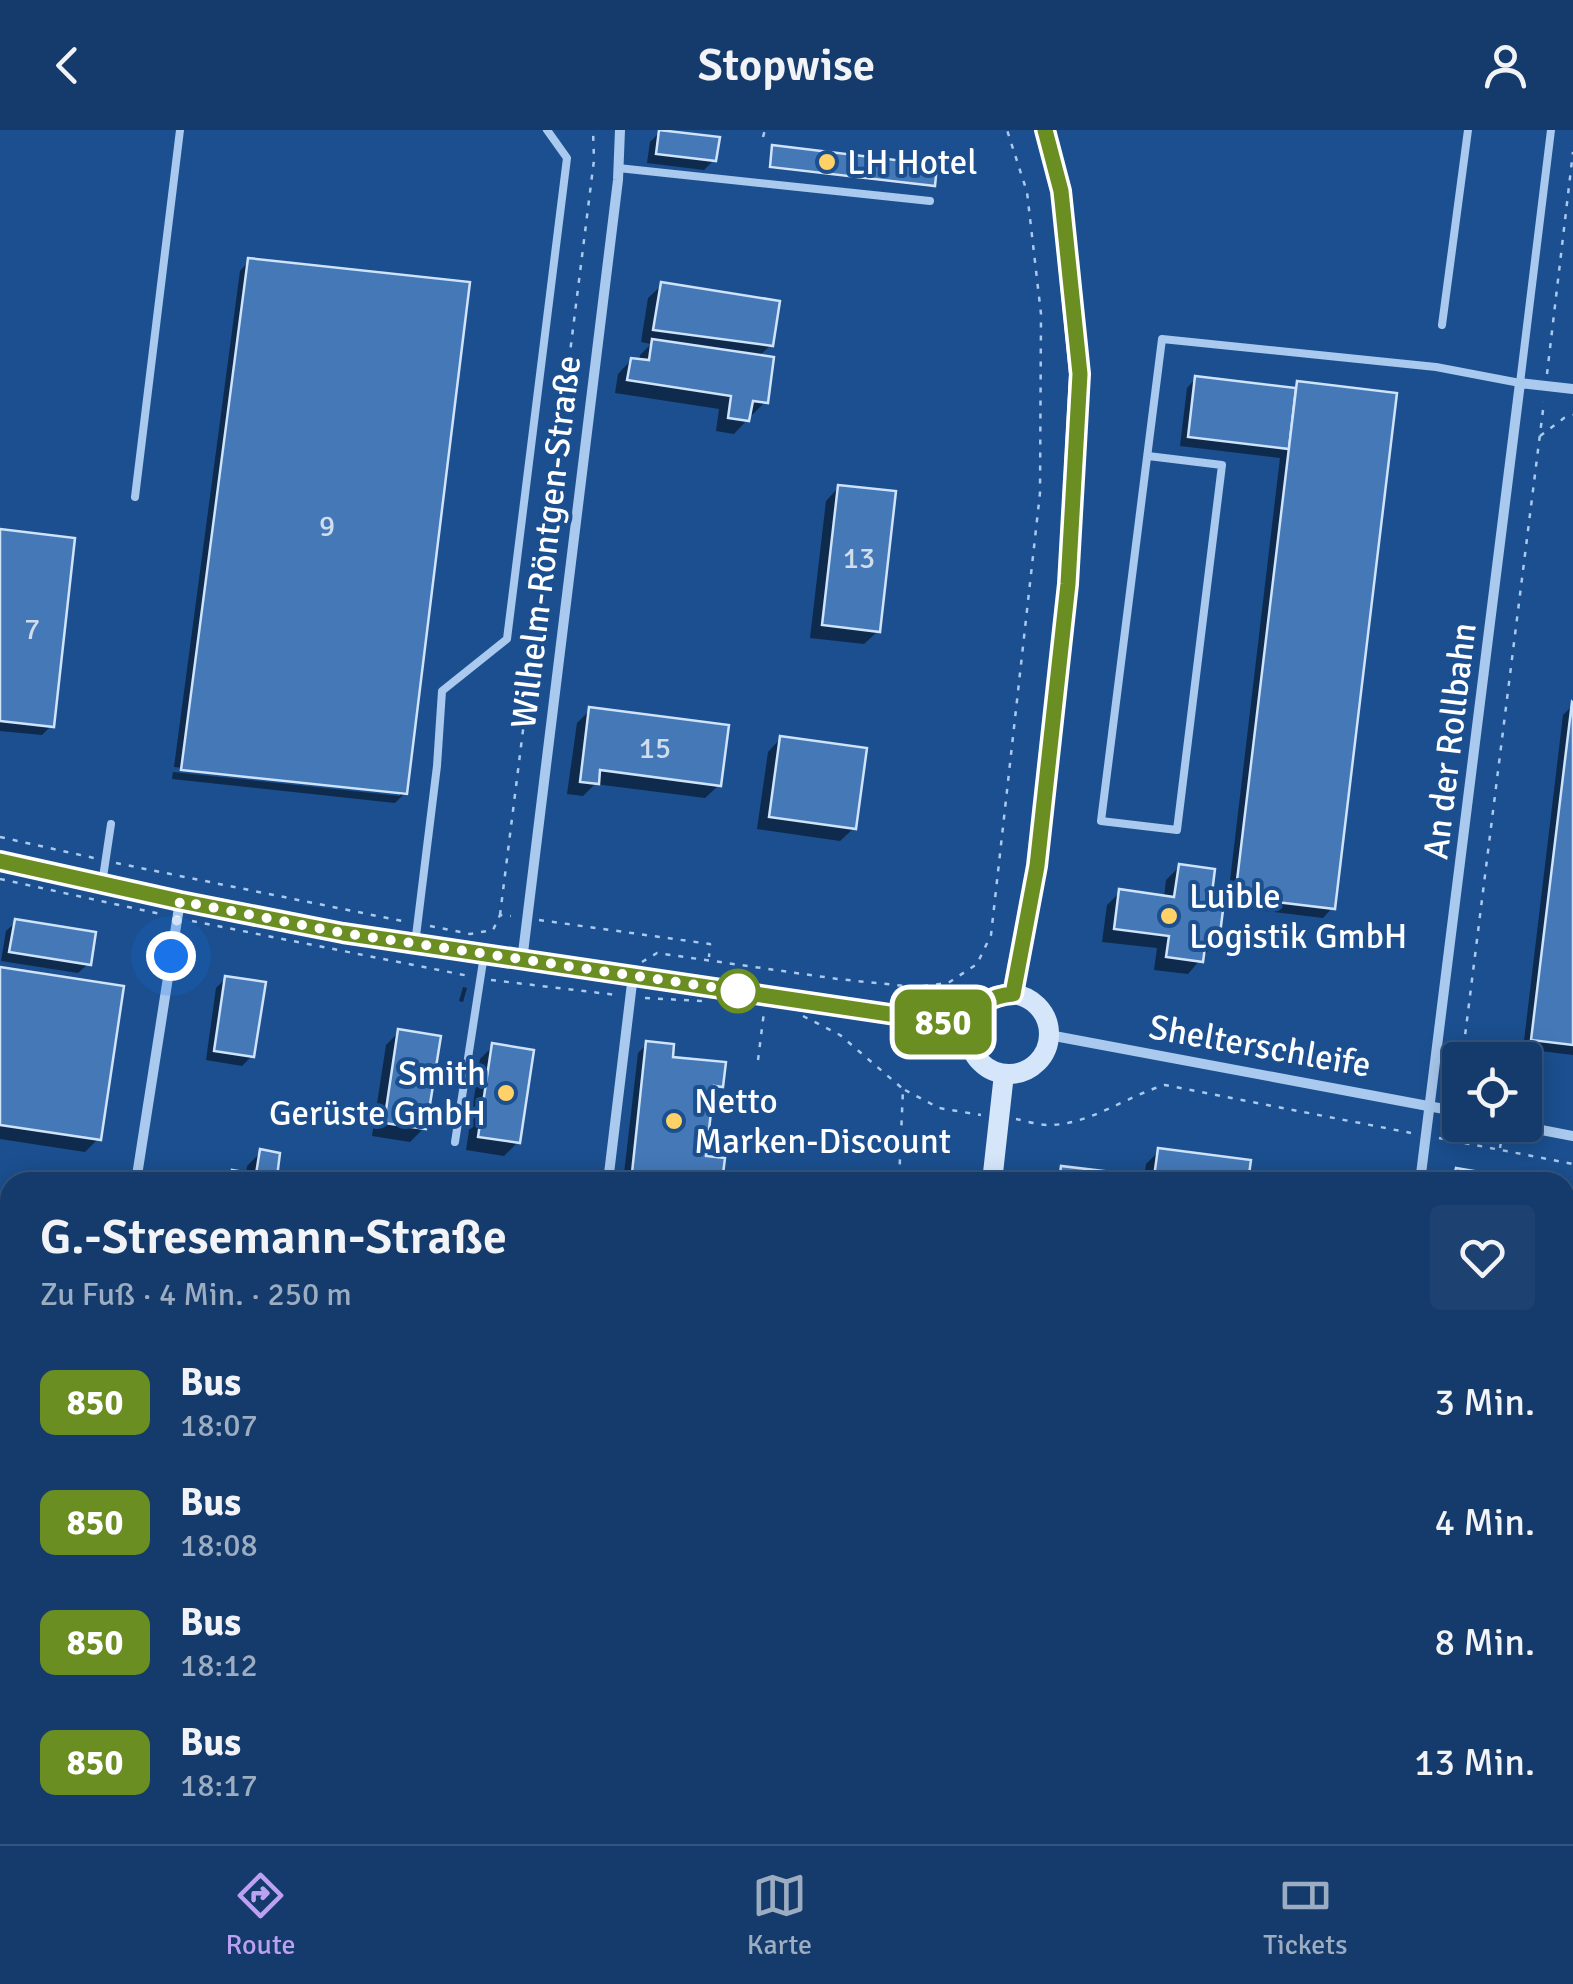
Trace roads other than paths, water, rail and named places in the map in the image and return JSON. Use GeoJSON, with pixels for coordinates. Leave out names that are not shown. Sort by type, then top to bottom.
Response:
{"type":"FeatureCollection","features":[{"type":"Feature","properties":{"kind":"main road"},"geometry":{"type":"LineString","coordinates":[[1013,994],[1037,866],[1068,584],[1080,374],[1061,191],[1044,130]]}},
{"type":"Feature","properties":{"kind":"main road"},"geometry":{"type":"LineString","coordinates":[[1013,994],[1027,998],[1039,1008],[1049,1035],[1045,1051],[1035,1064],[1020,1072],[1004,1074],[980,1062],[973,1052],[970,1026],[985,1001],[1013,994]]}},
{"type":"Feature","properties":{"kind":"main road"},"geometry":{"type":"LineString","coordinates":[[993,1172],[1004,1074]]}},
{"type":"Feature","properties":{"kind":"street","name":"Wilhelm-Röntgen-Straße"},"geometry":{"type":"LineString","coordinates":[[522,961],[620,130]]}},
{"type":"Feature","properties":{"kind":"street"},"geometry":{"type":"LineString","coordinates":[[1520,383],[1573,389]]}},
{"type":"Feature","properties":{"kind":"street","name":"An der Rollbahn"},"geometry":{"type":"LineString","coordinates":[[1421,1172],[1520,383]]}},
{"type":"Feature","properties":{"kind":"street"},"geometry":{"type":"LineString","coordinates":[[0,861],[180,901],[415,944],[970,1026]]}},
{"type":"Feature","properties":{"kind":"street"},"geometry":{"type":"LineString","coordinates":[[138,1172],[180,901]]}},
{"type":"Feature","properties":{"kind":"street"},"geometry":{"type":"LineString","coordinates":[[609,1172],[633,976]]}},
{"type":"Feature","properties":{"kind":"street","name":"Shelterschleife"},"geometry":{"type":"LineString","coordinates":[[1049,1035],[1442,1108]]}},
{"type":"Feature","properties":{"kind":"street"},"geometry":{"type":"LineString","coordinates":[[1542,1130],[1573,1136]]}},
{"type":"Feature","properties":{"kind":"lane"},"geometry":{"type":"LineString","coordinates":[[135,497],[180,130]]}},
{"type":"Feature","properties":{"kind":"lane"},"geometry":{"type":"LineString","coordinates":[[415,944],[442,692],[507,639],[567,158],[547,130]]}},
{"type":"Feature","properties":{"kind":"lane"},"geometry":{"type":"LineString","coordinates":[[1442,325],[1468,130]]}},
{"type":"Feature","properties":{"kind":"lane"},"geometry":{"type":"LineString","coordinates":[[1148,456],[1222,466],[1176,830],[1101,821],[1162,339],[1436,367],[1520,383],[1551,130]]}},
{"type":"Feature","properties":{"kind":"lane"},"geometry":{"type":"LineString","coordinates":[[618,168],[930,201]]}},
{"type":"Feature","properties":{"kind":"lane"},"geometry":{"type":"LineString","coordinates":[[102,884],[111,824]]}},
{"type":"Feature","properties":{"kind":"lane"},"geometry":{"type":"LineString","coordinates":[[456,1142],[484,955]]}},
{"type":"Feature","properties":{"kind":"place","name":"LH Hotel"},"geometry":{"type":"Point","coordinates":[827,162]}},
{"type":"Feature","properties":{"kind":"place","name":"Luible Logistik GmbH"},"geometry":{"type":"Point","coordinates":[1169,916]}},
{"type":"Feature","properties":{"kind":"place","name":"Smith Gerüste GmbH"},"geometry":{"type":"Point","coordinates":[506,1093]}},
{"type":"Feature","properties":{"kind":"place","name":"Netto Marken-Discount"},"geometry":{"type":"Point","coordinates":[674,1121]}}]}
